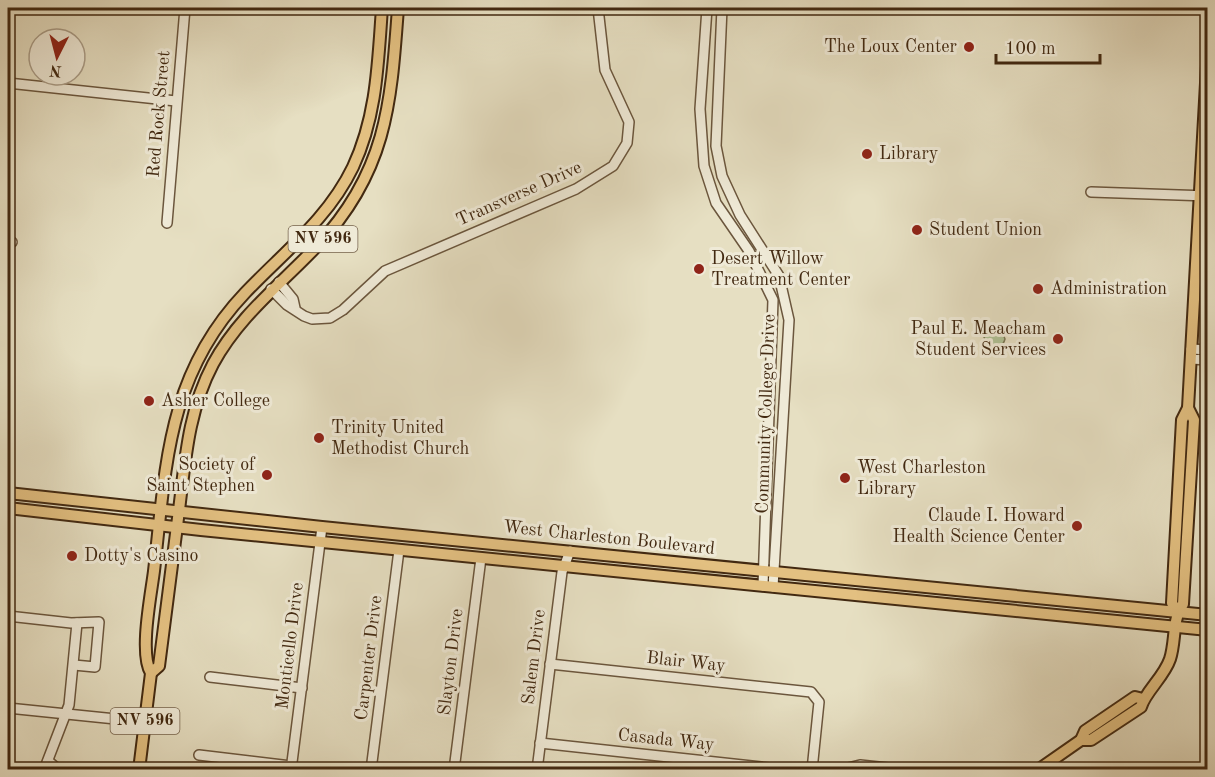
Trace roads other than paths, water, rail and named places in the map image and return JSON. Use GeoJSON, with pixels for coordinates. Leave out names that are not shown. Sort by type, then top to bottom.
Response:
{"type":"FeatureCollection","features":[{"type":"Feature","properties":{"kind":"main road","name":"NV 596"},"geometry":{"type":"LineString","coordinates":[[140,770],[151,673],[145,664],[161,508],[172,428],[190,376],[219,324],[313,227],[330,206],[353,166],[368,127],[376,91],[382,8]]}},
{"type":"Feature","properties":{"kind":"main road","name":"NV 596"},"geometry":{"type":"LineString","coordinates":[[151,673],[159,666],[186,446],[200,394],[222,348],[262,298],[322,240],[351,203],[370,168],[383,132],[392,92],[398,8]]}},
{"type":"Feature","properties":{"kind":"main road"},"geometry":{"type":"LineString","coordinates":[[1081,740],[1091,740],[1141,707],[1143,699],[1158,682],[1167,666],[1178,612],[1183,604],[1187,524],[1187,439],[1182,420],[1188,408],[1196,267],[1204,196],[1208,47]]}},
{"type":"Feature","properties":{"kind":"main road"},"geometry":{"type":"LineString","coordinates":[[368,127],[383,132]]}},
{"type":"Feature","properties":{"kind":"main road"},"geometry":{"type":"LineString","coordinates":[[275,286],[276,264]]}},
{"type":"Feature","properties":{"kind":"main road"},"geometry":{"type":"LineString","coordinates":[[262,298],[264,275]]}},
{"type":"Feature","properties":{"kind":"main road"},"geometry":{"type":"LineString","coordinates":[[1178,612],[1172,603],[1179,477],[1187,439]]}},
{"type":"Feature","properties":{"kind":"main road"},"geometry":{"type":"LineString","coordinates":[[1179,477],[1184,493],[1183,518],[1187,524]]}},
{"type":"Feature","properties":{"kind":"main road","name":"West Charleston Boulevard"},"geometry":{"type":"LineString","coordinates":[[8,493],[322,527],[1208,615]]}},
{"type":"Feature","properties":{"kind":"main road","name":"West Charleston Boulevard"},"geometry":{"type":"LineString","coordinates":[[8,508],[177,528],[1208,630]]}},
{"type":"Feature","properties":{"kind":"main road"},"geometry":{"type":"LineString","coordinates":[[375,547],[404,543],[416,535]]}},
{"type":"Feature","properties":{"kind":"main road"},"geometry":{"type":"LineString","coordinates":[[1038,770],[1051,765],[1081,740],[1085,731],[1135,697],[1143,699]]}},
{"type":"Feature","properties":{"kind":"main road"},"geometry":{"type":"LineString","coordinates":[[1099,735],[1121,714],[1123,706]]}},
{"type":"Feature","properties":{"kind":"street","name":"Red Rock Street"},"geometry":{"type":"LineString","coordinates":[[167,223],[185,8]]}},
{"type":"Feature","properties":{"kind":"street","name":"Transverse Drive"},"geometry":{"type":"LineString","coordinates":[[275,286],[287,305],[312,319],[330,318],[343,310],[385,271],[576,189],[613,166],[627,143],[629,122],[605,70],[598,8]]}},
{"type":"Feature","properties":{"kind":"street","name":"Community College Drive"},"geometry":{"type":"LineString","coordinates":[[707,8],[700,109],[701,150],[707,179],[716,203],[749,251],[773,300],[769,571]]}},
{"type":"Feature","properties":{"kind":"street","name":"Community College Drive"},"geometry":{"type":"LineString","coordinates":[[722,8],[716,134],[722,176],[740,215],[779,276],[789,320],[768,587]]}},
{"type":"Feature","properties":{"kind":"street"},"geometry":{"type":"LineString","coordinates":[[8,83],[176,101]]}},
{"type":"Feature","properties":{"kind":"street"},"geometry":{"type":"LineString","coordinates":[[707,179],[722,176]]}},
{"type":"Feature","properties":{"kind":"street"},"geometry":{"type":"LineString","coordinates":[[1091,192],[1204,196]]}},
{"type":"Feature","properties":{"kind":"street"},"geometry":{"type":"LineString","coordinates":[[1196,267],[1208,268]]}},
{"type":"Feature","properties":{"kind":"street"},"geometry":{"type":"LineString","coordinates":[[1191,354],[1208,350]]}},
{"type":"Feature","properties":{"kind":"street"},"geometry":{"type":"LineString","coordinates":[[1191,354],[1208,360]]}},
{"type":"Feature","properties":{"kind":"street"},"geometry":{"type":"LineString","coordinates":[[771,362],[786,363]]}},
{"type":"Feature","properties":{"kind":"street","name":"Monticello Drive"},"geometry":{"type":"LineString","coordinates":[[291,768],[322,527]]}},
{"type":"Feature","properties":{"kind":"street","name":"Carpenter Drive"},"geometry":{"type":"LineString","coordinates":[[371,770],[399,550]]}},
{"type":"Feature","properties":{"kind":"street","name":"Salem Drive"},"geometry":{"type":"LineString","coordinates":[[537,770],[563,566],[570,551]]}},
{"type":"Feature","properties":{"kind":"street","name":"Slayton Drive"},"geometry":{"type":"LineString","coordinates":[[454,770],[481,558]]}},
{"type":"Feature","properties":{"kind":"street"},"geometry":{"type":"LineString","coordinates":[[8,616],[77,623],[99,622],[95,667],[74,665]]}},
{"type":"Feature","properties":{"kind":"street"},"geometry":{"type":"LineString","coordinates":[[59,770],[46,765],[66,714],[74,665],[77,623]]}},
{"type":"Feature","properties":{"kind":"street","name":"Blair Way"},"geometry":{"type":"LineString","coordinates":[[550,664],[809,692],[816,697],[819,705],[812,770]]}},
{"type":"Feature","properties":{"kind":"street"},"geometry":{"type":"LineString","coordinates":[[210,677],[302,688]]}},
{"type":"Feature","properties":{"kind":"street"},"geometry":{"type":"LineString","coordinates":[[8,708],[123,721],[127,726],[145,725]]}},
{"type":"Feature","properties":{"kind":"street","name":"Casada Way"},"geometry":{"type":"LineString","coordinates":[[540,743],[788,770]]}},
{"type":"Feature","properties":{"kind":"street"},"geometry":{"type":"LineString","coordinates":[[199,754],[291,768]]}},
{"type":"Feature","properties":{"kind":"street"},"geometry":{"type":"LineString","coordinates":[[840,770],[860,765],[907,770]]}},
{"type":"Feature","properties":{"kind":"place","name":"The Loux Center"},"geometry":{"type":"Point","coordinates":[969,47]}},
{"type":"Feature","properties":{"kind":"place","name":"Library"},"geometry":{"type":"Point","coordinates":[867,154]}},
{"type":"Feature","properties":{"kind":"place","name":"Student Union"},"geometry":{"type":"Point","coordinates":[917,230]}},
{"type":"Feature","properties":{"kind":"place","name":"Desert Willow Treatment Center"},"geometry":{"type":"Point","coordinates":[699,269]}},
{"type":"Feature","properties":{"kind":"place","name":"Administration"},"geometry":{"type":"Point","coordinates":[1038,289]}},
{"type":"Feature","properties":{"kind":"place","name":"Paul E. Meacham Student Services"},"geometry":{"type":"Point","coordinates":[1058,339]}},
{"type":"Feature","properties":{"kind":"place","name":"Asher College"},"geometry":{"type":"Point","coordinates":[149,401]}},
{"type":"Feature","properties":{"kind":"place","name":"Trinity United Methodist Church"},"geometry":{"type":"Point","coordinates":[319,438]}},
{"type":"Feature","properties":{"kind":"place","name":"Society of Saint Stephen"},"geometry":{"type":"Point","coordinates":[267,475]}},
{"type":"Feature","properties":{"kind":"place","name":"West Charleston Library"},"geometry":{"type":"Point","coordinates":[845,478]}},
{"type":"Feature","properties":{"kind":"place","name":"Claude I. Howard Health Science Center"},"geometry":{"type":"Point","coordinates":[1077,526]}},
{"type":"Feature","properties":{"kind":"place","name":"Dotty's Casino"},"geometry":{"type":"Point","coordinates":[72,556]}}]}
